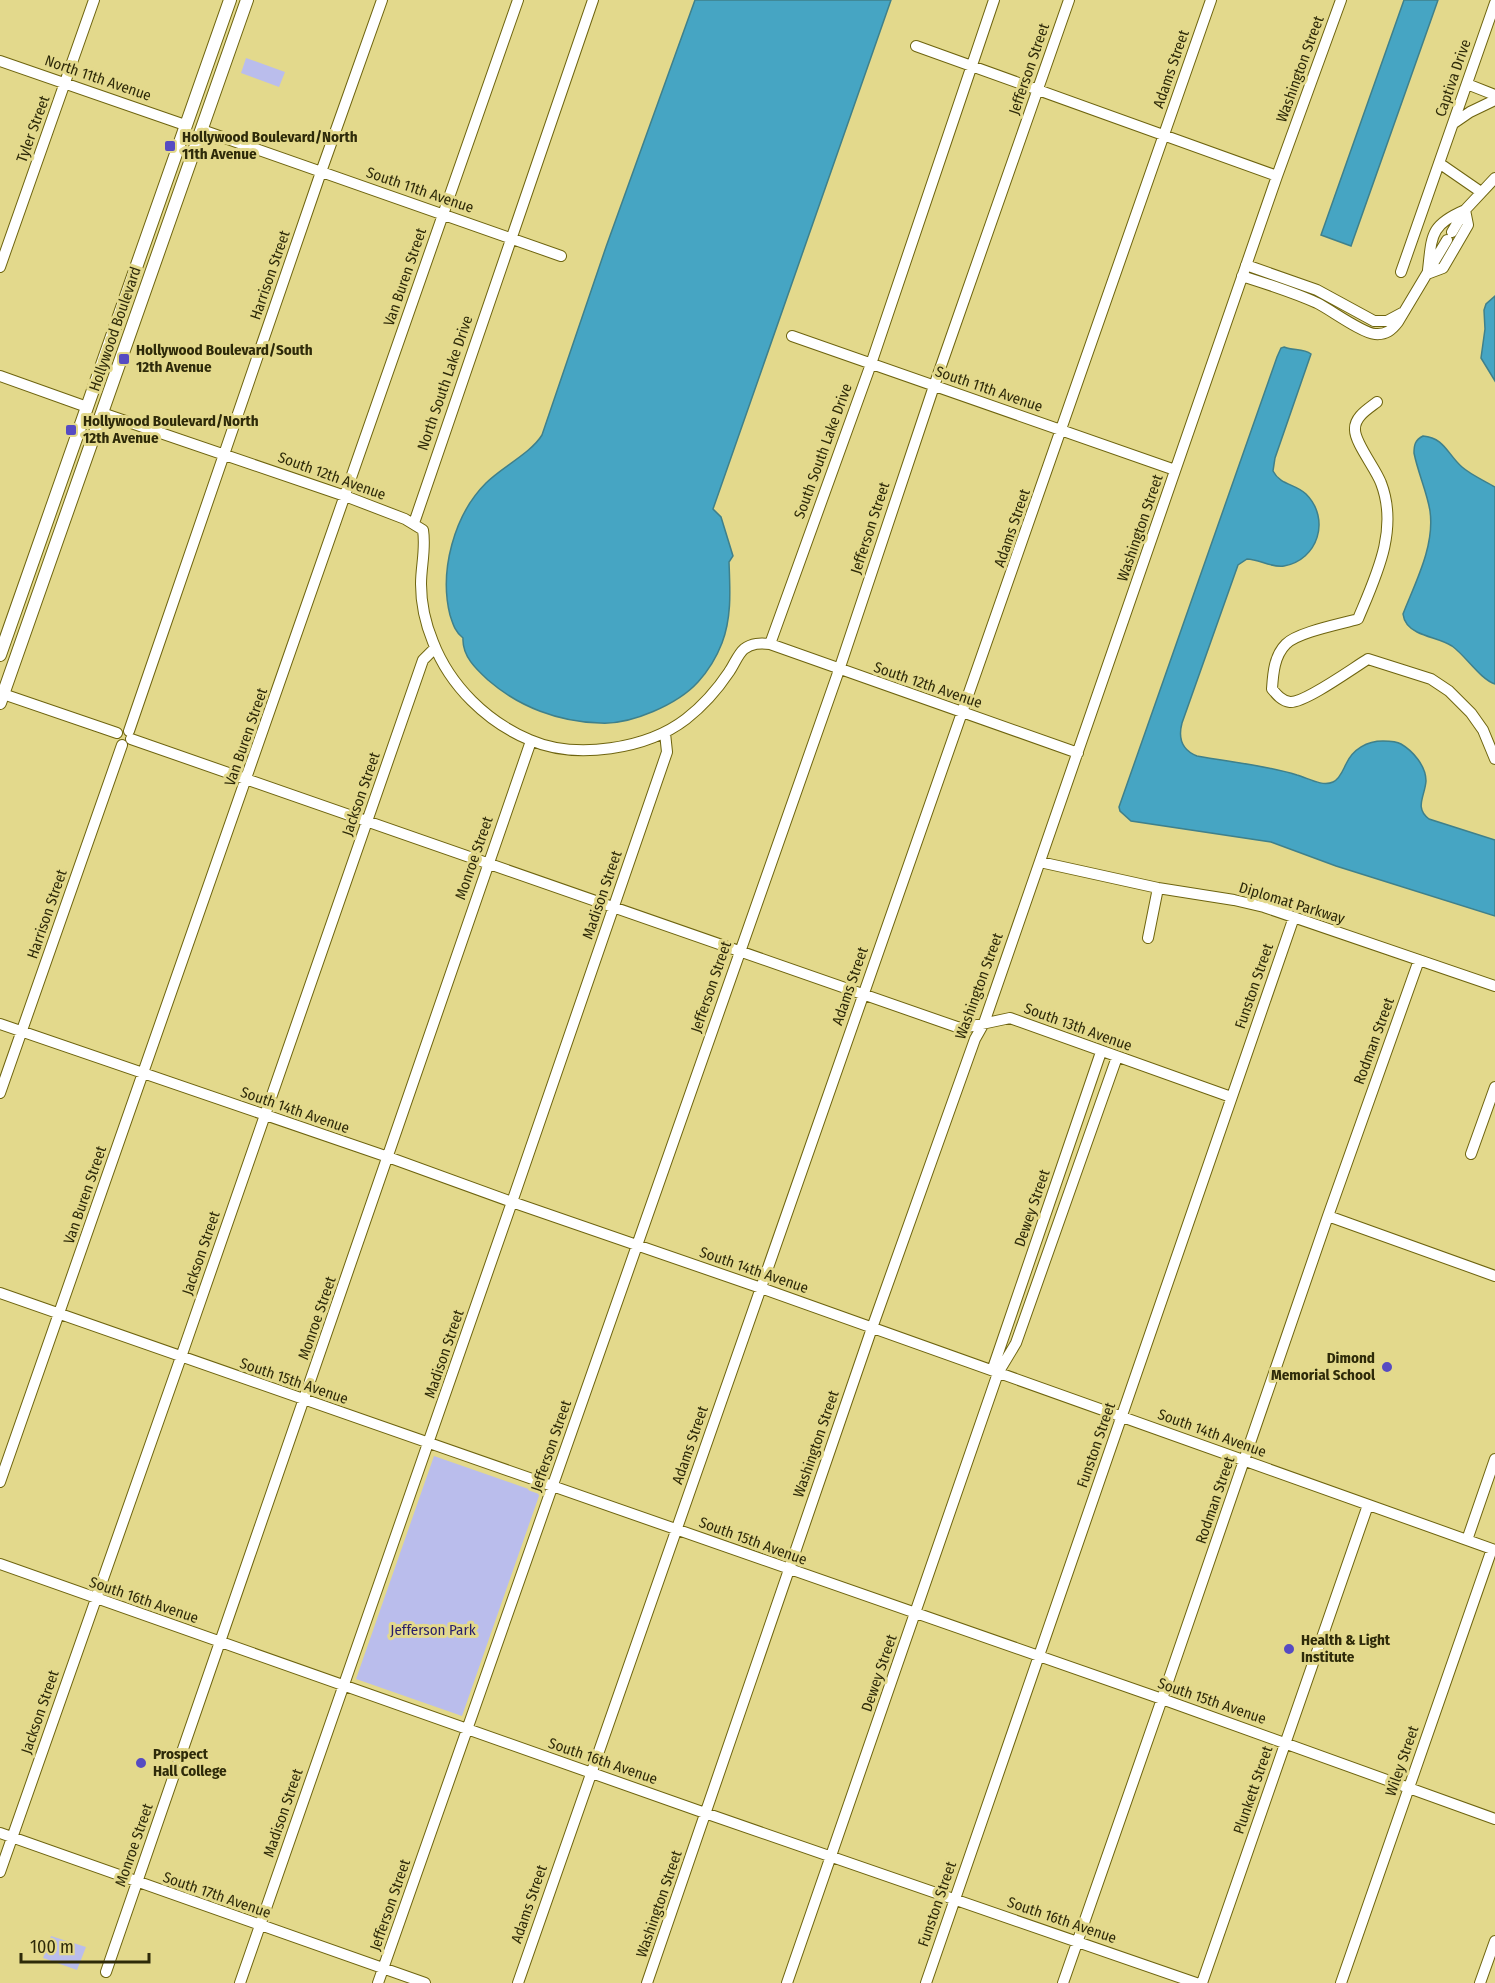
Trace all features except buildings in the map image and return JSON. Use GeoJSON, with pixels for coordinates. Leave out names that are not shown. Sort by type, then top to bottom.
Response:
{"type":"FeatureCollection","features":[{"type":"Feature","properties":{"kind":"main road","name":"Hollywood Boulevard"},"geometry":{"type":"LineString","coordinates":[[0,655],[230,0]]}},
{"type":"Feature","properties":{"kind":"main road","name":"Hollywood Boulevard"},"geometry":{"type":"LineString","coordinates":[[1,697],[247,0]]}},
{"type":"Feature","properties":{"kind":"main road"},"geometry":{"type":"LineString","coordinates":[[198,93],[201,130]]}},
{"type":"Feature","properties":{"kind":"main road"},"geometry":{"type":"LineString","coordinates":[[184,178],[187,145],[185,125]]}},
{"type":"Feature","properties":{"kind":"street","name":"Tyler Street"},"geometry":{"type":"LineString","coordinates":[[0,267],[94,0]]}},
{"type":"Feature","properties":{"kind":"street","name":"Harrison Street"},"geometry":{"type":"LineString","coordinates":[[0,1093],[382,0]]}},
{"type":"Feature","properties":{"kind":"street","name":"Van Buren Street"},"geometry":{"type":"LineString","coordinates":[[0,1482],[518,0]]}},
{"type":"Feature","properties":{"kind":"street","name":"North South Lake Drive"},"geometry":{"type":"LineString","coordinates":[[414,523],[593,0]]}},
{"type":"Feature","properties":{"kind":"street","name":"South South Lake Drive"},"geometry":{"type":"LineString","coordinates":[[770,644],[871,364],[994,0]]}},
{"type":"Feature","properties":{"kind":"street","name":"Jefferson Street"},"geometry":{"type":"LineString","coordinates":[[378,1983],[839,669],[934,386],[1069,0]]}},
{"type":"Feature","properties":{"kind":"street","name":"Adams Street"},"geometry":{"type":"LineString","coordinates":[[518,1983],[1211,0]]}},
{"type":"Feature","properties":{"kind":"street","name":"Washington Street"},"geometry":{"type":"LineString","coordinates":[[647,1983],[872,1328],[975,1039],[984,1023],[1244,270],[1341,0]]}},
{"type":"Feature","properties":{"kind":"street","name":"Captiva Drive"},"geometry":{"type":"LineString","coordinates":[[1401,272],[1495,3]]}},
{"type":"Feature","properties":{"kind":"street"},"geometry":{"type":"LineString","coordinates":[[916,46],[1277,176]]}},
{"type":"Feature","properties":{"kind":"street","name":"North 11th Avenue"},"geometry":{"type":"LineString","coordinates":[[0,61],[185,125]]}},
{"type":"Feature","properties":{"kind":"street"},"geometry":{"type":"LineString","coordinates":[[1467,84],[1495,94]]}},
{"type":"Feature","properties":{"kind":"street"},"geometry":{"type":"LineString","coordinates":[[1453,123],[1495,100]]}},
{"type":"Feature","properties":{"kind":"street","name":"South 11th Avenue"},"geometry":{"type":"LineString","coordinates":[[201,130],[561,256]]}},
{"type":"Feature","properties":{"kind":"street"},"geometry":{"type":"LineString","coordinates":[[1439,163],[1481,192]]}},
{"type":"Feature","properties":{"kind":"street"},"geometry":{"type":"LineString","coordinates":[[1244,270],[1316,303],[1371,334],[1390,332],[1465,210],[1495,178]]}},
{"type":"Feature","properties":{"kind":"street"},"geometry":{"type":"LineString","coordinates":[[1427,274],[1433,234],[1444,220],[1465,210]]}},
{"type":"Feature","properties":{"kind":"street"},"geometry":{"type":"LineString","coordinates":[[1427,274],[1443,268],[1468,225],[1465,210]]}},
{"type":"Feature","properties":{"kind":"street","name":"South 11th Avenue"},"geometry":{"type":"LineString","coordinates":[[792,336],[1175,470]]}},
{"type":"Feature","properties":{"kind":"street"},"geometry":{"type":"LineString","coordinates":[[0,376],[87,407]]}},
{"type":"Feature","properties":{"kind":"street"},"geometry":{"type":"LineString","coordinates":[[1377,402],[1359,416],[1354,428],[1382,484],[1388,519],[1385,553],[1358,619],[1298,636],[1285,644],[1273,669],[1272,689],[1281,699],[1292,702],[1305,698],[1368,659],[1431,679],[1461,701],[1483,730],[1495,759]]}},
{"type":"Feature","properties":{"kind":"street","name":"South 12th Avenue"},"geometry":{"type":"LineString","coordinates":[[102,413],[224,453],[414,523]]}},
{"type":"Feature","properties":{"kind":"street"},"geometry":{"type":"LineString","coordinates":[[414,523],[423,530],[425,546],[421,586],[428,626],[442,664],[463,693],[494,718],[531,741],[591,751],[641,742],[665,733],[705,704],[720,686],[743,650],[756,643],[770,644]]}},
{"type":"Feature","properties":{"kind":"street","name":"South 12th Avenue"},"geometry":{"type":"LineString","coordinates":[[770,644],[1078,753]]}},
{"type":"Feature","properties":{"kind":"street","name":"Jackson Street"},"geometry":{"type":"LineString","coordinates":[[0,1872],[423,660],[435,648]]}},
{"type":"Feature","properties":{"kind":"street","name":"South 13th Avenue"},"geometry":{"type":"LineString","coordinates":[[1,697],[247,779],[957,1027],[963,1028],[1010,1018],[1231,1096]]}},
{"type":"Feature","properties":{"kind":"street","name":"Madison Street"},"geometry":{"type":"LineString","coordinates":[[240,1983],[667,752],[665,733]]}},
{"type":"Feature","properties":{"kind":"street","name":"Monroe Street"},"geometry":{"type":"LineString","coordinates":[[106,1972],[531,741]]}},
{"type":"Feature","properties":{"kind":"street","name":"Diplomat Parkway"},"geometry":{"type":"LineString","coordinates":[[1040,862],[1158,888],[1264,907],[1495,986]]}},
{"type":"Feature","properties":{"kind":"street"},"geometry":{"type":"LineString","coordinates":[[1149,938],[1158,888]]}},
{"type":"Feature","properties":{"kind":"street","name":"Funston Street"},"geometry":{"type":"LineString","coordinates":[[926,1983],[1294,917]]}},
{"type":"Feature","properties":{"kind":"street","name":"Rodman Street"},"geometry":{"type":"LineString","coordinates":[[1063,1983],[1328,1216],[1419,960]]}},
{"type":"Feature","properties":{"kind":"street","name":"South 14th Avenue"},"geometry":{"type":"LineString","coordinates":[[0,1024],[761,1288],[1493,1550]]}},
{"type":"Feature","properties":{"kind":"street","name":"Dewey Street"},"geometry":{"type":"LineString","coordinates":[[998,1373],[994,1365],[1101,1052]]}},
{"type":"Feature","properties":{"kind":"street","name":"Dewey Street"},"geometry":{"type":"LineString","coordinates":[[787,1983],[998,1373],[1016,1342],[1117,1057]]}},
{"type":"Feature","properties":{"kind":"street"},"geometry":{"type":"LineString","coordinates":[[1471,1154],[1495,1087]]}},
{"type":"Feature","properties":{"kind":"street"},"geometry":{"type":"LineString","coordinates":[[1328,1216],[1495,1276]]}},
{"type":"Feature","properties":{"kind":"street","name":"South 15th Avenue"},"geometry":{"type":"LineString","coordinates":[[0,1293],[1162,1699],[1495,1819]]}},
{"type":"Feature","properties":{"kind":"street"},"geometry":{"type":"LineString","coordinates":[[1467,1540],[1495,1459]]}},
{"type":"Feature","properties":{"kind":"street","name":"Plunkett Street"},"geometry":{"type":"LineString","coordinates":[[1202,1983],[1368,1505]]}},
{"type":"Feature","properties":{"kind":"street","name":"Wiley Street"},"geometry":{"type":"LineString","coordinates":[[1341,1983],[1493,1550]]}},
{"type":"Feature","properties":{"kind":"street","name":"South 16th Avenue"},"geometry":{"type":"LineString","coordinates":[[0,1564],[705,1813],[1196,1983]]}},
{"type":"Feature","properties":{"kind":"street","name":"South 17th Avenue"},"geometry":{"type":"LineString","coordinates":[[0,1833],[425,1983]]}},
{"type":"Feature","properties":{"kind":"street"},"geometry":{"type":"LineString","coordinates":[[1480,1983],[1495,1941]]}},
{"type":"Feature","properties":{"kind":"green space"},"geometry":{"type":"Polygon","coordinates":[[[246,58],[285,72],[279,87],[241,73],[246,58]]]}},
{"type":"Feature","properties":{"kind":"green space","name":"Jefferson Park"},"geometry":{"type":"Polygon","coordinates":[[[434,1456],[540,1493],[462,1716],[356,1679],[434,1456]]]}},
{"type":"Feature","properties":{"kind":"green space"},"geometry":{"type":"Polygon","coordinates":[[[51,1936],[86,1947],[77,1970],[43,1958],[51,1936]]]}},
{"type":"Feature","properties":{"kind":"shaded area"},"geometry":{"type":"Polygon","coordinates":[[[695,0],[891,0],[713,509],[721,517],[733,556],[729,562],[730,603],[720,648],[698,682],[679,698],[653,712],[612,723],[570,720],[540,711],[513,698],[488,680],[471,662],[463,645],[463,638],[453,625],[450,615],[446,580],[448,562],[458,527],[475,496],[493,477],[531,448],[542,435],[606,247],[695,0]]]}},
{"type":"Feature","properties":{"kind":"shaded area"},"geometry":{"type":"Polygon","coordinates":[[[1404,0],[1438,0],[1351,246],[1321,235],[1404,0]]]}},
{"type":"Feature","properties":{"kind":"shaded area"},"geometry":{"type":"Polygon","coordinates":[[[1495,296],[1495,381],[1481,358],[1485,329],[1484,310],[1486,304],[1495,296]]]}},
{"type":"Feature","properties":{"kind":"shaded area"},"geometry":{"type":"Polygon","coordinates":[[[1281,348],[1311,354],[1275,458],[1273,471],[1284,482],[1306,494],[1314,504],[1319,526],[1317,537],[1305,556],[1296,562],[1279,566],[1247,559],[1238,565],[1182,723],[1182,743],[1197,756],[1273,769],[1324,783],[1338,779],[1352,754],[1366,744],[1392,741],[1401,744],[1414,755],[1424,770],[1426,781],[1421,806],[1425,815],[1429,819],[1495,840],[1495,916],[1336,866],[1271,842],[1131,821],[1120,811],[1119,807],[1277,357],[1281,348]]]}},
{"type":"Feature","properties":{"kind":"shaded area"},"geometry":{"type":"Polygon","coordinates":[[[1423,436],[1441,443],[1466,470],[1495,487],[1495,684],[1484,677],[1452,646],[1421,634],[1407,625],[1403,614],[1423,564],[1430,538],[1430,511],[1414,453],[1418,439],[1423,436]]]}},
{"type":"Feature","properties":{"kind":"place","name":"Hollywood Boulevard/North 11th Avenue"},"geometry":{"type":"Point","coordinates":[170,146]}},
{"type":"Feature","properties":{"kind":"place","name":"Hollywood Boulevard/South 12th Avenue"},"geometry":{"type":"Point","coordinates":[124,359]}},
{"type":"Feature","properties":{"kind":"place","name":"Hollywood Boulevard/North 12th Avenue"},"geometry":{"type":"Point","coordinates":[71,430]}},
{"type":"Feature","properties":{"kind":"place","name":"Dimond Memorial School"},"geometry":{"type":"Point","coordinates":[1387,1367]}},
{"type":"Feature","properties":{"kind":"place","name":"Health & Light Institute"},"geometry":{"type":"Point","coordinates":[1289,1649]}},
{"type":"Feature","properties":{"kind":"place","name":"Prospect Hall College"},"geometry":{"type":"Point","coordinates":[141,1763]}}]}
